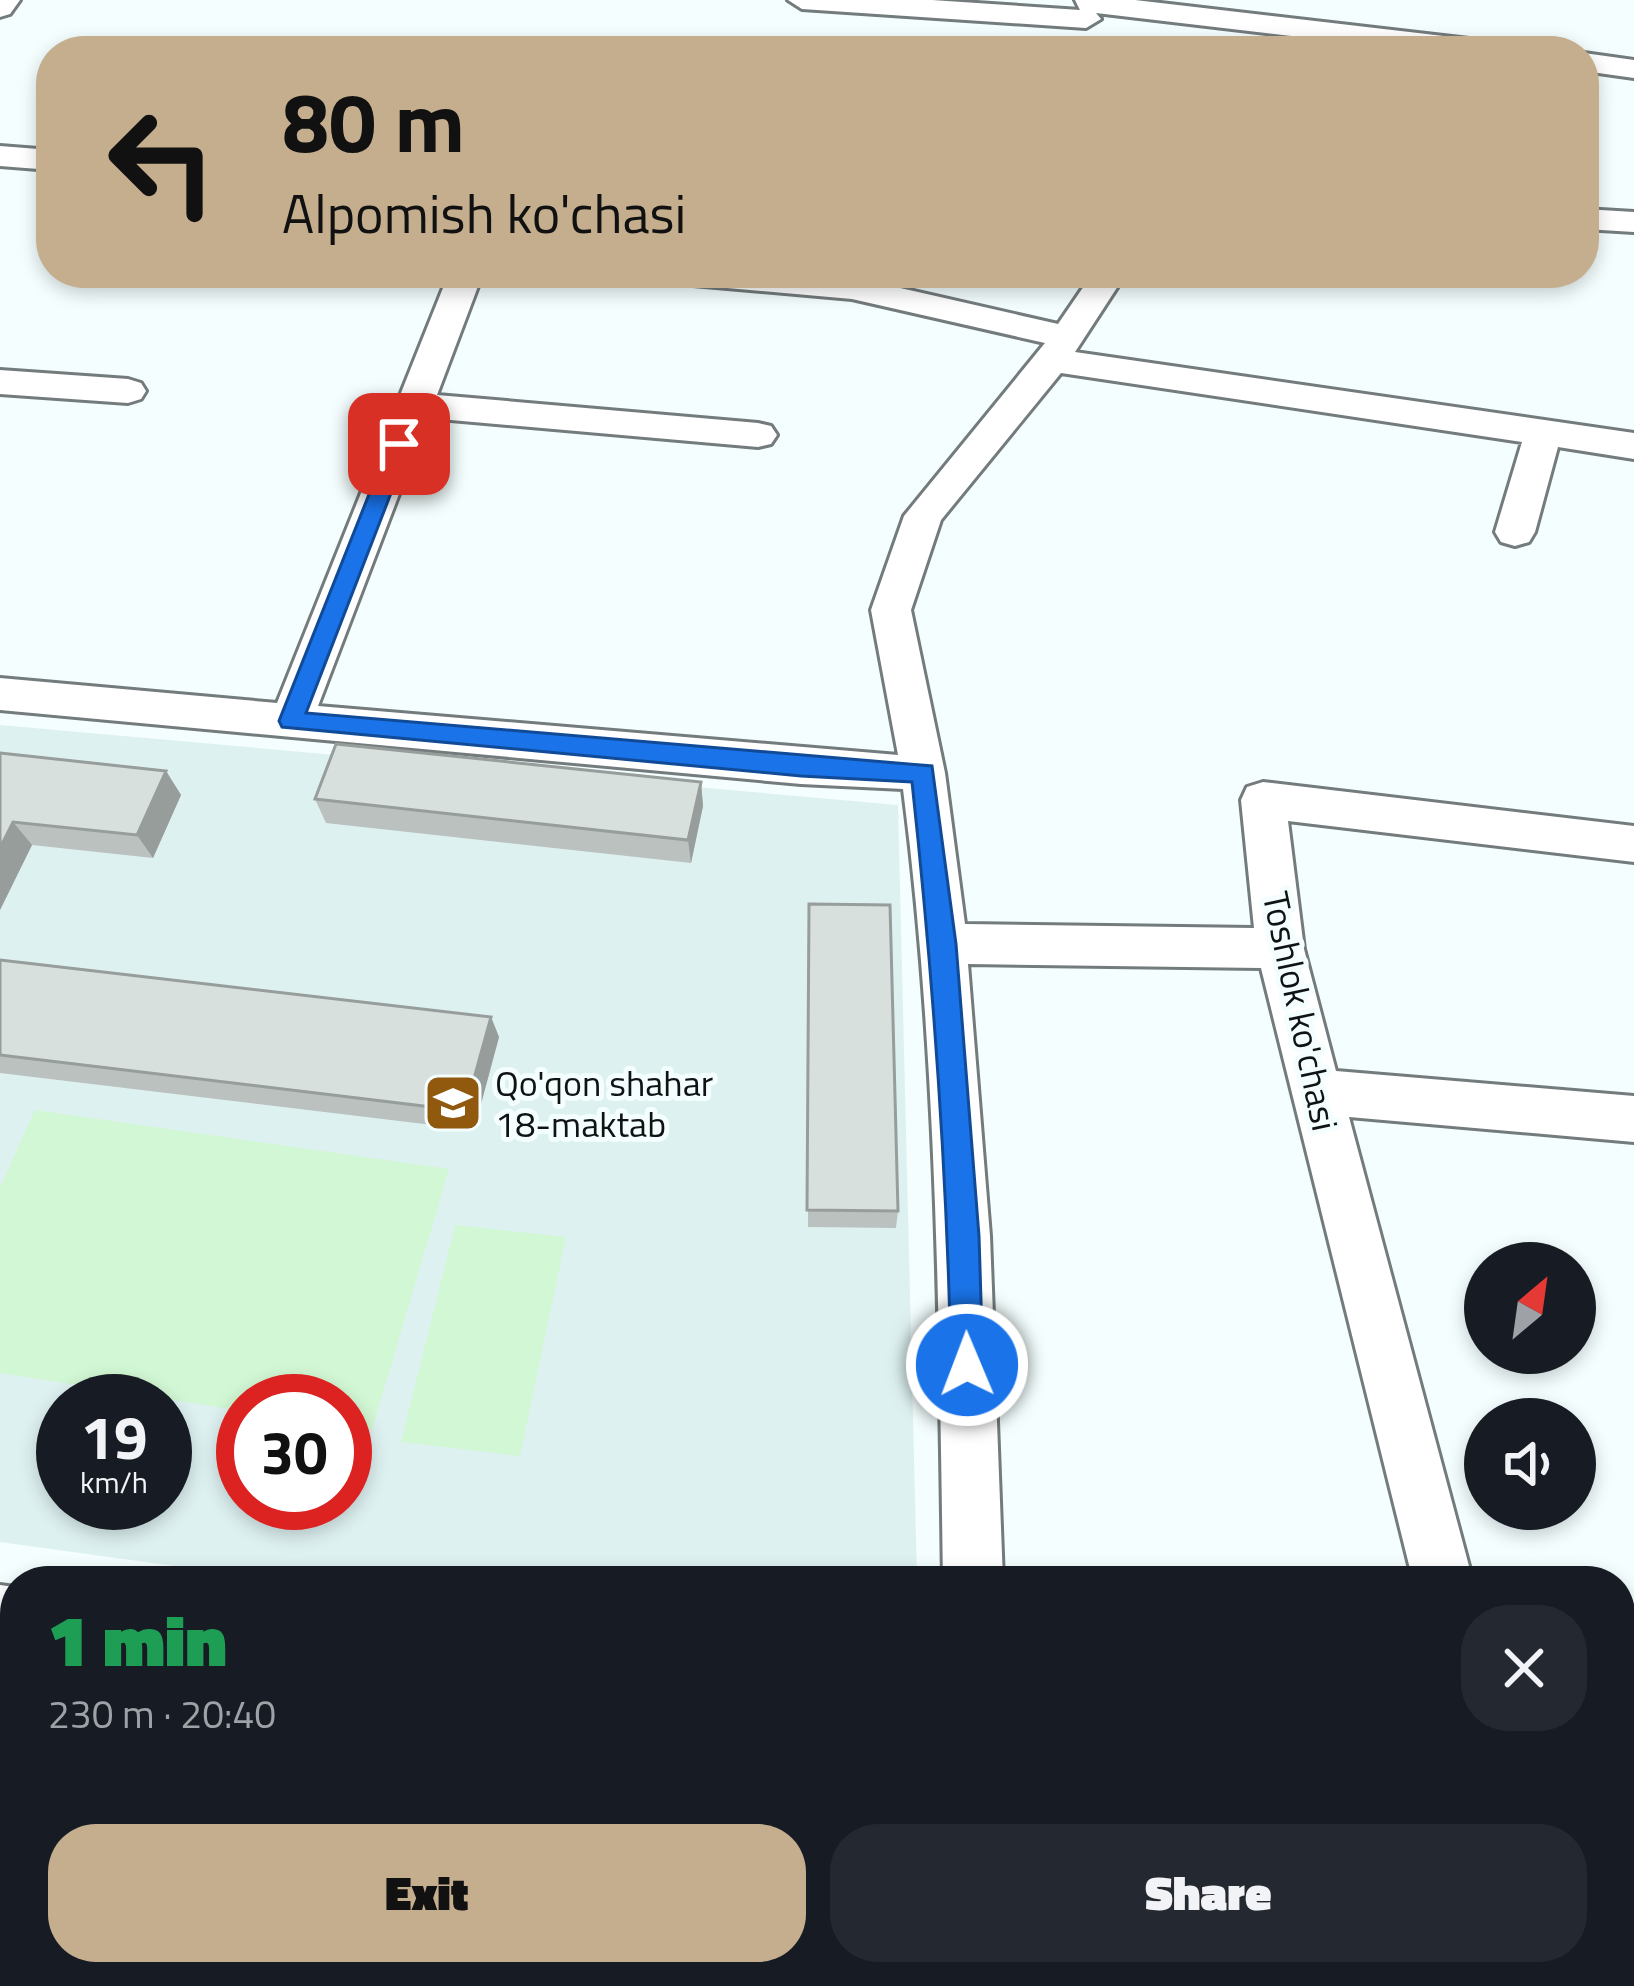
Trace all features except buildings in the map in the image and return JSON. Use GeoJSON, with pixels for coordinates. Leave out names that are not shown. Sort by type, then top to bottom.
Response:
{"type":"FeatureCollection","features":[{"type":"Feature","properties":{"kind":"street"},"geometry":{"type":"LineString","coordinates":[[0,8],[6,0]]}},
{"type":"Feature","properties":{"kind":"street"},"geometry":{"type":"LineString","coordinates":[[802,0],[1086,8],[1352,36]]}},
{"type":"Feature","properties":{"kind":"street"},"geometry":{"type":"LineString","coordinates":[[1599,64],[1634,68]]}},
{"type":"Feature","properties":{"kind":"street"},"geometry":{"type":"LineString","coordinates":[[0,156],[36,159]]}},
{"type":"Feature","properties":{"kind":"street"},"geometry":{"type":"LineString","coordinates":[[1599,220],[1634,222]]}},
{"type":"Feature","properties":{"kind":"street"},"geometry":{"type":"LineString","coordinates":[[291,721],[460,288]]}},
{"type":"Feature","properties":{"kind":"street"},"geometry":{"type":"LineString","coordinates":[[838,288],[872,291],[1059,348],[1634,446]]}},
{"type":"Feature","properties":{"kind":"street"},"geometry":{"type":"LineString","coordinates":[[973,1566],[964,1236],[943,944],[923,773],[891,610],[923,517],[1059,348],[1100,288]]}},
{"type":"Feature","properties":{"kind":"street"},"geometry":{"type":"LineString","coordinates":[[0,382],[128,391]]}},
{"type":"Feature","properties":{"kind":"street"},"geometry":{"type":"LineString","coordinates":[[415,405],[758,435]]}},
{"type":"Feature","properties":{"kind":"street"},"geometry":{"type":"LineString","coordinates":[[1516,532],[1544,430]]}},
{"type":"Feature","properties":{"kind":"street"},"geometry":{"type":"LineString","coordinates":[[0,694],[923,773]]}},
{"type":"Feature","properties":{"kind":"street","name":"Toshlok ko'chasi"},"geometry":{"type":"LineString","coordinates":[[1439,1566],[1280,949],[1263,800],[1634,844]]}},
{"type":"Feature","properties":{"kind":"street"},"geometry":{"type":"LineString","coordinates":[[943,944],[1126,943],[1280,949]]}},
{"type":"Feature","properties":{"kind":"street"},"geometry":{"type":"LineString","coordinates":[[1317,1092],[1634,1119]]}},
{"type":"Feature","properties":{"kind":"shaded area","name":"Qo'qon shahar 18-maktab"},"geometry":{"type":"Polygon","coordinates":[[[0,725],[898,805],[917,1566],[174,1566],[0,1542],[0,725]]]}},
{"type":"Feature","properties":{"kind":"green space"},"geometry":{"type":"Polygon","coordinates":[[[35,1110],[449,1169],[372,1430],[372,1374],[216,1374],[216,1407],[192,1403],[192,1374],[36,1374],[36,1379],[0,1373],[0,1187],[35,1110]]]}},
{"type":"Feature","properties":{"kind":"green space"},"geometry":{"type":"Polygon","coordinates":[[[455,1225],[566,1237],[520,1456],[401,1442],[455,1225]]]}},
{"type":"Feature","properties":{"kind":"place","name":"Qo'qon shahar 18-maktab"},"geometry":{"type":"Point","coordinates":[453,1103]}},
{"type":"Feature","properties":{"kind":"route"},"geometry":{"type":"LineString","coordinates":[[399,444],[291,721],[923,773],[943,944],[964,1236],[967,1365]]}}]}
